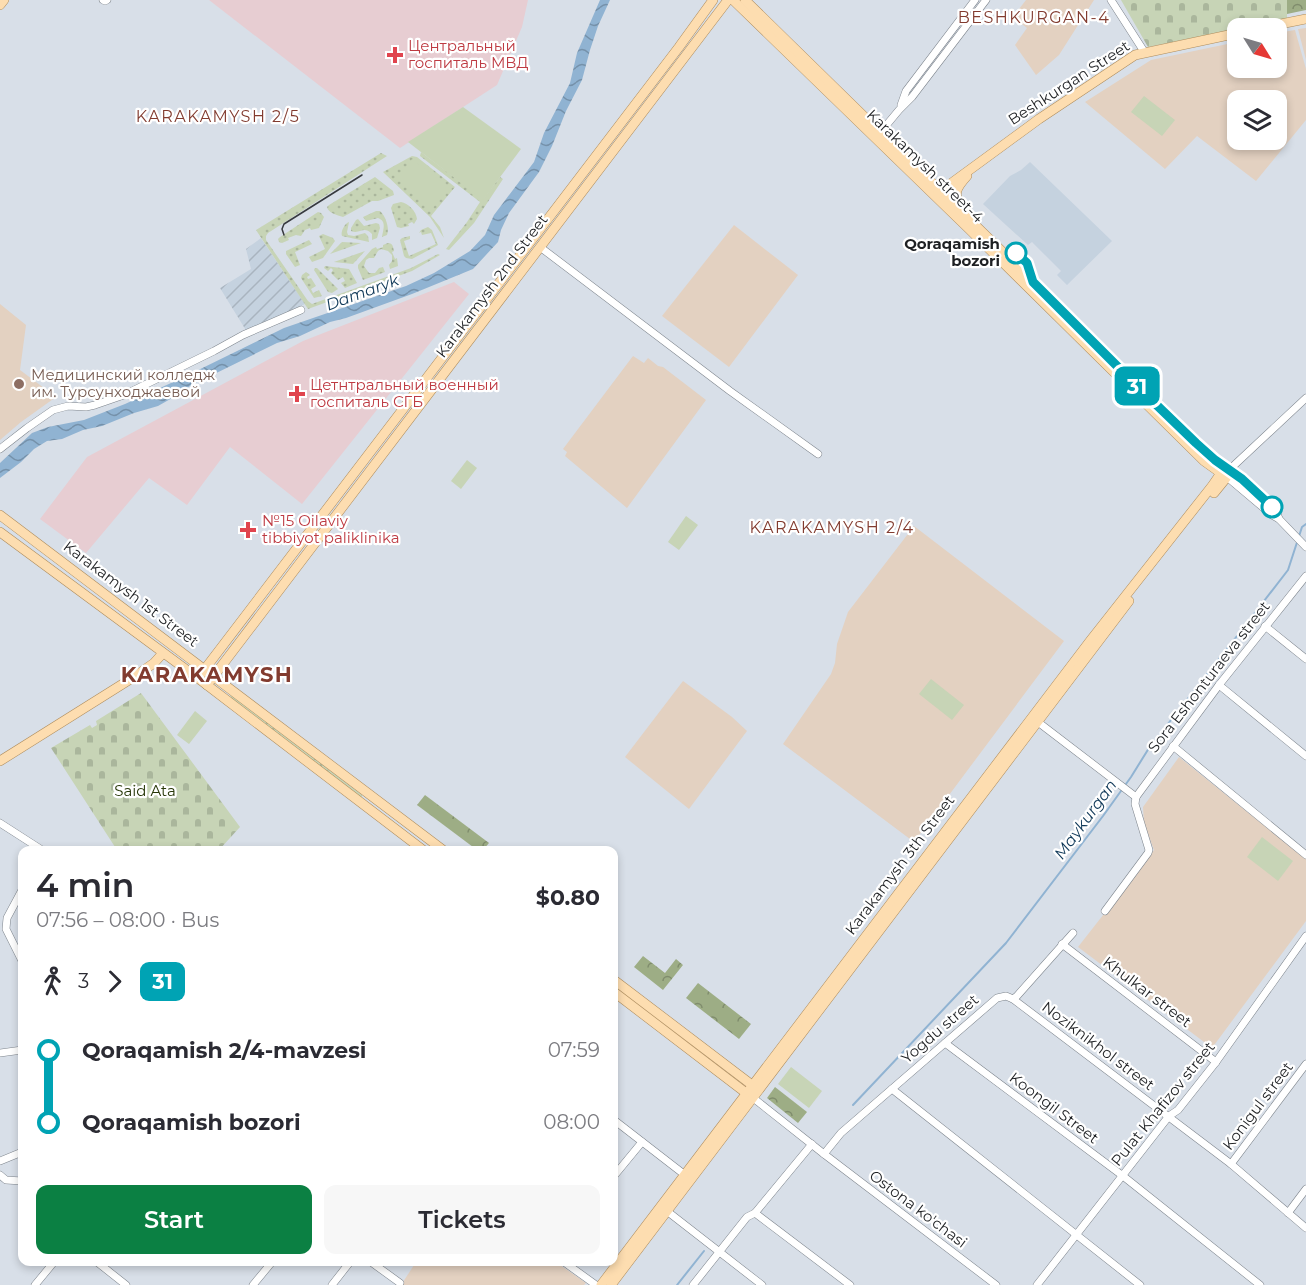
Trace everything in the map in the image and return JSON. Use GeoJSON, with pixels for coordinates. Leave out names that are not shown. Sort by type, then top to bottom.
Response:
{"type":"FeatureCollection","features":[{"type":"Feature","properties":{"kind":"main road"},"geometry":{"type":"LineString","coordinates":[[0,5],[4,0]]}},
{"type":"Feature","properties":{"kind":"main road","name":"Karakamysh 2nd Street"},"geometry":{"type":"LineString","coordinates":[[198,678],[714,0]]}},
{"type":"Feature","properties":{"kind":"main road","name":"Karakamysh 2nd Street"},"geometry":{"type":"LineString","coordinates":[[207,685],[728,0]]}},
{"type":"Feature","properties":{"kind":"main road","name":"Karakamysh street-4"},"geometry":{"type":"LineString","coordinates":[[733,0],[878,135]]}},
{"type":"Feature","properties":{"kind":"main road","name":"Karakamysh street-4"},"geometry":{"type":"LineString","coordinates":[[746,0],[1204,461],[1226,473]]}},
{"type":"Feature","properties":{"kind":"main road"},"geometry":{"type":"LineString","coordinates":[[1287,23],[1306,19]]}},
{"type":"Feature","properties":{"kind":"main road","name":"Beshkurgan Street"},"geometry":{"type":"LineString","coordinates":[[937,193],[1039,119],[1135,55],[1227,35]]}},
{"type":"Feature","properties":{"kind":"main road"},"geometry":{"type":"LineString","coordinates":[[974,225],[970,216],[957,202],[956,194],[959,184],[979,164]]}},
{"type":"Feature","properties":{"kind":"main road","name":"Karakamysh street-4"},"geometry":{"type":"LineString","coordinates":[[937,193],[974,225],[980,235]]}},
{"type":"Feature","properties":{"kind":"main road"},"geometry":{"type":"LineString","coordinates":[[512,266],[520,273]]}},
{"type":"Feature","properties":{"kind":"main road","name":"Karakamysh 3th Street"},"geometry":{"type":"LineString","coordinates":[[618,1264],[664,1209],[685,1175],[1035,720],[1090,641],[1212,486],[1226,473]]}},
{"type":"Feature","properties":{"kind":"main road"},"geometry":{"type":"LineString","coordinates":[[327,509],[336,516]]}},
{"type":"Feature","properties":{"kind":"main road","name":"Karakamysh 1st Street"},"geometry":{"type":"LineString","coordinates":[[0,515],[438,846]]}},
{"type":"Feature","properties":{"kind":"main road","name":"Karakamysh 1st Street"},"geometry":{"type":"LineString","coordinates":[[0,532],[198,678],[418,846]]}},
{"type":"Feature","properties":{"kind":"main road"},"geometry":{"type":"LineString","coordinates":[[0,761],[137,675],[154,663],[163,652]]}},
{"type":"Feature","properties":{"kind":"main road"},"geometry":{"type":"LineString","coordinates":[[395,829],[402,819]]}},
{"type":"Feature","properties":{"kind":"main road"},"geometry":{"type":"LineString","coordinates":[[618,983],[750,1092]]}},
{"type":"Feature","properties":{"kind":"main road"},"geometry":{"type":"LineString","coordinates":[[618,995],[750,1092]]}},
{"type":"Feature","properties":{"kind":"main road","name":"Karakamysh 3th Street"},"geometry":{"type":"LineString","coordinates":[[611,1285],[750,1092]]}},
{"type":"Feature","properties":{"kind":"main road","name":"Karakamysh 3th Street"},"geometry":{"type":"LineString","coordinates":[[601,1285],[617,1266]]}},
{"type":"Feature","properties":{"kind":"street"},"geometry":{"type":"LineString","coordinates":[[898,110],[906,91],[975,0]]}},
{"type":"Feature","properties":{"kind":"street"},"geometry":{"type":"LineString","coordinates":[[878,135],[912,97],[986,0]]}},
{"type":"Feature","properties":{"kind":"street"},"geometry":{"type":"LineString","coordinates":[[1111,0],[1145,53]]}},
{"type":"Feature","properties":{"kind":"street"},"geometry":{"type":"LineString","coordinates":[[540,247],[725,387],[818,454]]}},
{"type":"Feature","properties":{"kind":"street"},"geometry":{"type":"LineString","coordinates":[[0,449],[53,410],[68,406],[86,407],[124,395],[301,310]]}},
{"type":"Feature","properties":{"kind":"street","name":"Karakamysh 3th Street"},"geometry":{"type":"LineString","coordinates":[[1226,473],[1306,398]]}},
{"type":"Feature","properties":{"kind":"street"},"geometry":{"type":"LineString","coordinates":[[1226,473],[1306,546]]}},
{"type":"Feature","properties":{"kind":"street","name":"Sora Eshonturaeva street"},"geometry":{"type":"LineString","coordinates":[[1136,797],[1219,685],[1306,576]]}},
{"type":"Feature","properties":{"kind":"street"},"geometry":{"type":"LineString","coordinates":[[1265,626],[1306,659]]}},
{"type":"Feature","properties":{"kind":"street"},"geometry":{"type":"LineString","coordinates":[[1219,685],[1306,756]]}},
{"type":"Feature","properties":{"kind":"street"},"geometry":{"type":"LineString","coordinates":[[1035,720],[1136,797],[1135,804],[1149,850],[1105,911]]}},
{"type":"Feature","properties":{"kind":"street"},"geometry":{"type":"LineString","coordinates":[[1173,746],[1306,855]]}},
{"type":"Feature","properties":{"kind":"street"},"geometry":{"type":"LineString","coordinates":[[0,823],[36,846]]}},
{"type":"Feature","properties":{"kind":"street"},"geometry":{"type":"LineString","coordinates":[[18,897],[7,918],[6,929],[18,953]]}},
{"type":"Feature","properties":{"kind":"street"},"geometry":{"type":"LineString","coordinates":[[1013,999],[1073,933]]}},
{"type":"Feature","properties":{"kind":"street","name":"Pulat Khafizov street"},"geometry":{"type":"LineString","coordinates":[[1037,1285],[1169,1116],[1178,1110],[1216,1062],[1306,936]]}},
{"type":"Feature","properties":{"kind":"street","name":"Khulkar street"},"geometry":{"type":"LineString","coordinates":[[1062,944],[1216,1062]]}},
{"type":"Feature","properties":{"kind":"street","name":"Yogdu street"},"geometry":{"type":"LineString","coordinates":[[824,1154],[841,1133],[997,998],[1006,996],[1013,999]]}},
{"type":"Feature","properties":{"kind":"street","name":"Noziknikhol street"},"geometry":{"type":"LineString","coordinates":[[1013,999],[1232,1164],[1306,1228]]}},
{"type":"Feature","properties":{"kind":"street","name":"Koongil Street"},"geometry":{"type":"LineString","coordinates":[[945,1043],[1123,1176],[1260,1285]]}},
{"type":"Feature","properties":{"kind":"street"},"geometry":{"type":"LineString","coordinates":[[0,1053],[18,1051]]}},
{"type":"Feature","properties":{"kind":"street","name":"Konigul street"},"geometry":{"type":"LineString","coordinates":[[1232,1164],[1306,1064]]}},
{"type":"Feature","properties":{"kind":"street"},"geometry":{"type":"LineString","coordinates":[[892,1089],[1140,1285]]}},
{"type":"Feature","properties":{"kind":"street","name":"Ostona ko'chasi"},"geometry":{"type":"LineString","coordinates":[[750,1092],[824,1154],[996,1285]]}},
{"type":"Feature","properties":{"kind":"street"},"geometry":{"type":"LineString","coordinates":[[618,1123],[685,1175]]}},
{"type":"Feature","properties":{"kind":"street"},"geometry":{"type":"LineString","coordinates":[[618,1171],[642,1142]]}},
{"type":"Feature","properties":{"kind":"street"},"geometry":{"type":"LineString","coordinates":[[693,1285],[717,1251],[747,1217],[755,1213],[812,1144]]}},
{"type":"Feature","properties":{"kind":"street"},"geometry":{"type":"LineString","coordinates":[[0,1161],[18,1154]]}},
{"type":"Feature","properties":{"kind":"street"},"geometry":{"type":"LineString","coordinates":[[2,1180],[18,1181]]}},
{"type":"Feature","properties":{"kind":"street"},"geometry":{"type":"LineString","coordinates":[[1288,1214],[1306,1189]]}},
{"type":"Feature","properties":{"kind":"street"},"geometry":{"type":"LineString","coordinates":[[664,1209],[762,1285]]}},
{"type":"Feature","properties":{"kind":"street"},"geometry":{"type":"LineString","coordinates":[[755,1213],[850,1285]]}},
{"type":"Feature","properties":{"kind":"street"},"geometry":{"type":"LineString","coordinates":[[35,1285],[51,1266]]}},
{"type":"Feature","properties":{"kind":"street"},"geometry":{"type":"LineString","coordinates":[[102,1266],[126,1285]]}},
{"type":"Feature","properties":{"kind":"street"},"geometry":{"type":"LineString","coordinates":[[254,1285],[269,1266]]}},
{"type":"Feature","properties":{"kind":"street"},"geometry":{"type":"LineString","coordinates":[[332,1285],[347,1266]]}},
{"type":"Feature","properties":{"kind":"street"},"geometry":{"type":"LineString","coordinates":[[377,1266],[400,1283]]}},
{"type":"Feature","properties":{"kind":"street"},"geometry":{"type":"LineString","coordinates":[[570,1266],[596,1285]]}},
{"type":"Feature","properties":{"kind":"shaded area","name":"Центральный госпиталь МВД"},"geometry":{"type":"Polygon","coordinates":[[[209,0],[528,0],[522,27],[497,85],[400,148],[209,0]]]}},
{"type":"Feature","properties":{"kind":"shaded area"},"geometry":{"type":"Polygon","coordinates":[[[1026,0],[1094,0],[1059,55],[1036,75],[1015,45],[1027,28],[1013,17],[1026,0]]]}},
{"type":"Feature","properties":{"kind":"shaded area"},"geometry":{"type":"Polygon","coordinates":[[[1306,28],[1306,60],[1298,29],[1306,28]]]}},
{"type":"Feature","properties":{"kind":"shaded area"},"geometry":{"type":"Polygon","coordinates":[[[1295,30],[1306,69],[1306,120],[1287,143],[1287,90],[1227,90],[1227,150],[1281,150],[1256,181],[1197,136],[1165,169],[1085,102],[1151,60],[1227,44],[1227,78],[1287,78],[1287,31],[1295,30]]]}},
{"type":"Feature","properties":{"kind":"shaded area"},"geometry":{"type":"Polygon","coordinates":[[[1030,162],[1112,241],[1067,285],[1057,275],[1061,271],[1032,242],[1028,245],[983,204],[1010,176],[1030,162]]]}},
{"type":"Feature","properties":{"kind":"shaded area"},"geometry":{"type":"Polygon","coordinates":[[[734,225],[798,275],[729,367],[662,316],[734,225]]]}},
{"type":"Feature","properties":{"kind":"shaded area"},"geometry":{"type":"Polygon","coordinates":[[[261,238],[305,304],[247,332],[220,288],[251,269],[246,249],[261,238]]]}},
{"type":"Feature","properties":{"kind":"shaded area","name":"Цетнтральный военный госпиталь СГБ"},"geometry":{"type":"Polygon","coordinates":[[[454,282],[469,294],[302,504],[230,447],[187,505],[149,478],[86,553],[40,519],[87,457],[303,341],[454,282]]]}},
{"type":"Feature","properties":{"kind":"shaded area","name":"Медицинский колледж им. Турсунходжаевой"},"geometry":{"type":"Polygon","coordinates":[[[0,304],[26,325],[20,370],[56,397],[0,440],[0,304]]]}},
{"type":"Feature","properties":{"kind":"shaded area"},"geometry":{"type":"Polygon","coordinates":[[[633,356],[644,363],[648,358],[663,367],[706,400],[627,508],[565,456],[567,452],[563,449],[633,356]]]}},
{"type":"Feature","properties":{"kind":"shaded area"},"geometry":{"type":"Polygon","coordinates":[[[914,526],[1064,641],[914,842],[783,744],[831,674],[837,644],[848,612],[914,526]]]}},
{"type":"Feature","properties":{"kind":"shaded area"},"geometry":{"type":"Polygon","coordinates":[[[683,681],[747,731],[689,809],[625,757],[683,681]]]}},
{"type":"Feature","properties":{"kind":"shaded area"},"geometry":{"type":"Polygon","coordinates":[[[1179,757],[1306,859],[1306,921],[1212,1048],[1078,947],[1154,850],[1144,823],[1143,807],[1179,757]]]}},
{"type":"Feature","properties":{"kind":"shaded area"},"geometry":{"type":"Polygon","coordinates":[[[413,1266],[562,1266],[586,1283],[584,1285],[401,1285],[413,1266]]]}},
{"type":"Feature","properties":{"kind":"green space"},"geometry":{"type":"Polygon","coordinates":[[[1121,0],[1287,0],[1287,18],[1227,18],[1227,31],[1148,47],[1121,0]]]}},
{"type":"Feature","properties":{"kind":"green space"},"geometry":{"type":"Polygon","coordinates":[[[1287,0],[1306,0],[1306,10],[1287,14],[1287,0]]]}},
{"type":"Feature","properties":{"kind":"green space"},"geometry":{"type":"Polygon","coordinates":[[[1144,96],[1175,120],[1162,136],[1131,112],[1144,96]]]}},
{"type":"Feature","properties":{"kind":"green space"},"geometry":{"type":"Polygon","coordinates":[[[463,107],[521,149],[483,200],[408,142],[463,107]]]}},
{"type":"Feature","properties":{"kind":"green space"},"geometry":{"type":"Polygon","coordinates":[[[421,152],[483,199],[500,177],[503,179],[474,223],[449,250],[446,249],[480,202],[420,156],[421,152]]]}},
{"type":"Feature","properties":{"kind":"green space"},"geometry":{"type":"Polygon","coordinates":[[[381,153],[387,156],[268,233],[266,240],[312,304],[440,255],[412,271],[308,309],[256,230],[381,153]]]}},
{"type":"Feature","properties":{"kind":"green space"},"geometry":{"type":"Polygon","coordinates":[[[412,156],[417,157],[455,187],[431,216],[440,227],[444,238],[430,217],[383,172],[412,156]]]}},
{"type":"Feature","properties":{"kind":"green space"},"geometry":{"type":"Polygon","coordinates":[[[412,159],[449,187],[433,208],[397,179],[412,159]]]}},
{"type":"Feature","properties":{"kind":"green space"},"geometry":{"type":"Polygon","coordinates":[[[375,177],[393,191],[394,195],[372,201],[343,217],[329,211],[327,207],[329,205],[375,177]]]}},
{"type":"Feature","properties":{"kind":"green space"},"geometry":{"type":"Polygon","coordinates":[[[401,202],[411,208],[417,219],[414,224],[412,222],[408,224],[409,226],[401,228],[397,227],[391,208],[393,204],[401,202]]]}},
{"type":"Feature","properties":{"kind":"green space"},"geometry":{"type":"Polygon","coordinates":[[[376,211],[382,213],[387,225],[387,235],[382,237],[383,221],[378,218],[366,221],[363,217],[376,211]]]}},
{"type":"Feature","properties":{"kind":"green space"},"geometry":{"type":"Polygon","coordinates":[[[318,212],[324,217],[319,228],[311,230],[310,228],[305,230],[301,236],[296,235],[282,243],[279,242],[280,237],[318,212]]]}},
{"type":"Feature","properties":{"kind":"green space"},"geometry":{"type":"Polygon","coordinates":[[[358,219],[364,226],[379,224],[377,238],[372,240],[372,234],[366,230],[351,231],[358,219]]]}},
{"type":"Feature","properties":{"kind":"green space"},"geometry":{"type":"Polygon","coordinates":[[[349,222],[348,235],[365,233],[369,242],[342,236],[343,228],[349,222]]]}},
{"type":"Feature","properties":{"kind":"green space"},"geometry":{"type":"Polygon","coordinates":[[[428,227],[432,230],[438,245],[412,259],[406,258],[400,240],[402,238],[410,236],[410,239],[404,241],[409,256],[436,244],[431,233],[422,235],[421,232],[419,233],[428,227]]]}},
{"type":"Feature","properties":{"kind":"green space"},"geometry":{"type":"Polygon","coordinates":[[[323,234],[335,241],[323,258],[312,262],[309,257],[325,249],[319,236],[323,234]]]}},
{"type":"Feature","properties":{"kind":"green space"},"geometry":{"type":"Polygon","coordinates":[[[309,240],[312,244],[295,252],[300,265],[295,267],[286,251],[309,240]]]}},
{"type":"Feature","properties":{"kind":"green space"},"geometry":{"type":"Polygon","coordinates":[[[342,242],[361,243],[330,254],[342,242]]]}},
{"type":"Feature","properties":{"kind":"green space"},"geometry":{"type":"Polygon","coordinates":[[[388,243],[392,246],[398,266],[390,269],[392,255],[381,249],[374,258],[366,260],[364,266],[369,273],[375,273],[383,267],[385,272],[363,280],[358,265],[372,249],[383,247],[388,243]]]}},
{"type":"Feature","properties":{"kind":"green space"},"geometry":{"type":"Polygon","coordinates":[[[365,251],[353,264],[334,262],[365,251]]]}},
{"type":"Feature","properties":{"kind":"green space"},"geometry":{"type":"Polygon","coordinates":[[[325,266],[349,269],[357,283],[345,288],[341,283],[345,281],[343,277],[338,280],[331,273],[333,270],[331,268],[328,271],[324,268],[325,266]]]}},
{"type":"Feature","properties":{"kind":"green space"},"geometry":{"type":"Polygon","coordinates":[[[315,268],[338,289],[332,293],[328,292],[314,270],[315,268]]]}},
{"type":"Feature","properties":{"kind":"green space"},"geometry":{"type":"Polygon","coordinates":[[[306,272],[310,275],[308,279],[311,278],[316,286],[311,289],[313,293],[319,290],[322,296],[314,298],[301,278],[306,272]]]}},
{"type":"Feature","properties":{"kind":"green space"},"geometry":{"type":"Polygon","coordinates":[[[467,460],[477,468],[461,489],[451,481],[467,460]]]}},
{"type":"Feature","properties":{"kind":"green space"},"geometry":{"type":"Polygon","coordinates":[[[686,516],[698,525],[679,550],[668,542],[686,516]]]}},
{"type":"Feature","properties":{"kind":"green space"},"geometry":{"type":"Polygon","coordinates":[[[931,679],[964,705],[952,720],[919,694],[931,679]]]}},
{"type":"Feature","properties":{"kind":"green space","name":"Said Ata"},"geometry":{"type":"Polygon","coordinates":[[[141,693],[240,827],[223,846],[114,846],[51,748],[90,725],[92,728],[97,725],[96,721],[141,693]]]}},
{"type":"Feature","properties":{"kind":"green space"},"geometry":{"type":"Polygon","coordinates":[[[230,694],[362,795],[362,798],[231,698],[230,694]]]}},
{"type":"Feature","properties":{"kind":"green space"},"geometry":{"type":"Polygon","coordinates":[[[195,711],[207,721],[189,744],[177,735],[195,711]]]}},
{"type":"Feature","properties":{"kind":"green space"},"geometry":{"type":"Polygon","coordinates":[[[425,795],[489,843],[486,846],[472,846],[417,805],[425,795]]]}},
{"type":"Feature","properties":{"kind":"green space"},"geometry":{"type":"Polygon","coordinates":[[[1262,837],[1293,861],[1278,881],[1247,857],[1262,837]]]}},
{"type":"Feature","properties":{"kind":"green space"},"geometry":{"type":"Polygon","coordinates":[[[643,956],[665,973],[676,959],[683,965],[663,990],[634,967],[643,956]]]}},
{"type":"Feature","properties":{"kind":"green space"},"geometry":{"type":"Polygon","coordinates":[[[698,983],[751,1024],[739,1039],[686,998],[698,983]]]}},
{"type":"Feature","properties":{"kind":"green space"},"geometry":{"type":"Polygon","coordinates":[[[791,1067],[822,1091],[809,1108],[778,1084],[791,1067]]]}},
{"type":"Feature","properties":{"kind":"green space"},"geometry":{"type":"Polygon","coordinates":[[[775,1087],[807,1112],[798,1123],[767,1098],[775,1087]]]}},
{"type":"Feature","properties":{"kind":"water"},"geometry":{"type":"Polygon","coordinates":[[[600,0],[610,0],[598,26],[582,80],[552,146],[539,172],[509,213],[498,242],[473,269],[412,294],[277,343],[190,386],[158,406],[62,439],[47,441],[0,478],[0,463],[32,433],[48,427],[84,420],[125,404],[284,328],[406,286],[434,273],[470,251],[485,235],[494,215],[534,162],[544,133],[570,83],[577,53],[600,0]]]}},
{"type":"Feature","properties":{"kind":"waterway","name":"Maykurgan"},"geometry":{"type":"LineString","coordinates":[[853,1105],[1006,943],[1103,816],[1149,748],[1288,570],[1302,527],[1306,524]]}},
{"type":"Feature","properties":{"kind":"waterway","name":"Maykurgan"},"geometry":{"type":"LineString","coordinates":[[677,1285],[704,1251]]}},
{"type":"Feature","properties":{"kind":"tram line"},"geometry":{"type":"LineString","coordinates":[[284,235],[282,229],[284,224],[362,175]]}},
{"type":"Feature","properties":{"kind":"bus line","name":"31"},"geometry":{"type":"LineString","coordinates":[[1016,253],[1027,263],[1033,282],[1139,388],[1206,452],[1242,479],[1272,507]]}},
{"type":"Feature","properties":{"kind":"place","name":"Центральный госпиталь МВД"},"geometry":{"type":"Point","coordinates":[395,55]}},
{"type":"Feature","properties":{"kind":"place","name":"Qoraqamish bozori"},"geometry":{"type":"Point","coordinates":[1016,253]}},
{"type":"Feature","properties":{"kind":"place","name":"Медицинский колледж им. Турсунходжаевой"},"geometry":{"type":"Point","coordinates":[19,384]}},
{"type":"Feature","properties":{"kind":"place","name":"Цетнтральный военный госпиталь СГБ"},"geometry":{"type":"Point","coordinates":[297,394]}},
{"type":"Feature","properties":{"kind":"place","name":"№15 Oilaviy tibbiyot paliklinika"},"geometry":{"type":"Point","coordinates":[248,530]}},
{"type":"Feature","properties":{"kind":"district","name":"BESHKURGAN-4"},"geometry":{"type":"Point","coordinates":[1034,17]}},
{"type":"Feature","properties":{"kind":"district","name":"KARAKAMYSH 2/5"},"geometry":{"type":"Point","coordinates":[218,116]}},
{"type":"Feature","properties":{"kind":"district","name":"KARAKAMYSH 2/4"},"geometry":{"type":"Point","coordinates":[832,527]}},
{"type":"Feature","properties":{"kind":"district","name":"KARAKAMYSH"},"geometry":{"type":"Point","coordinates":[207,675]}},
{"type":"Feature","properties":{"kind":"water label","name":"Damaryk"},"geometry":{"type":"Point","coordinates":[362,292]}}]}
